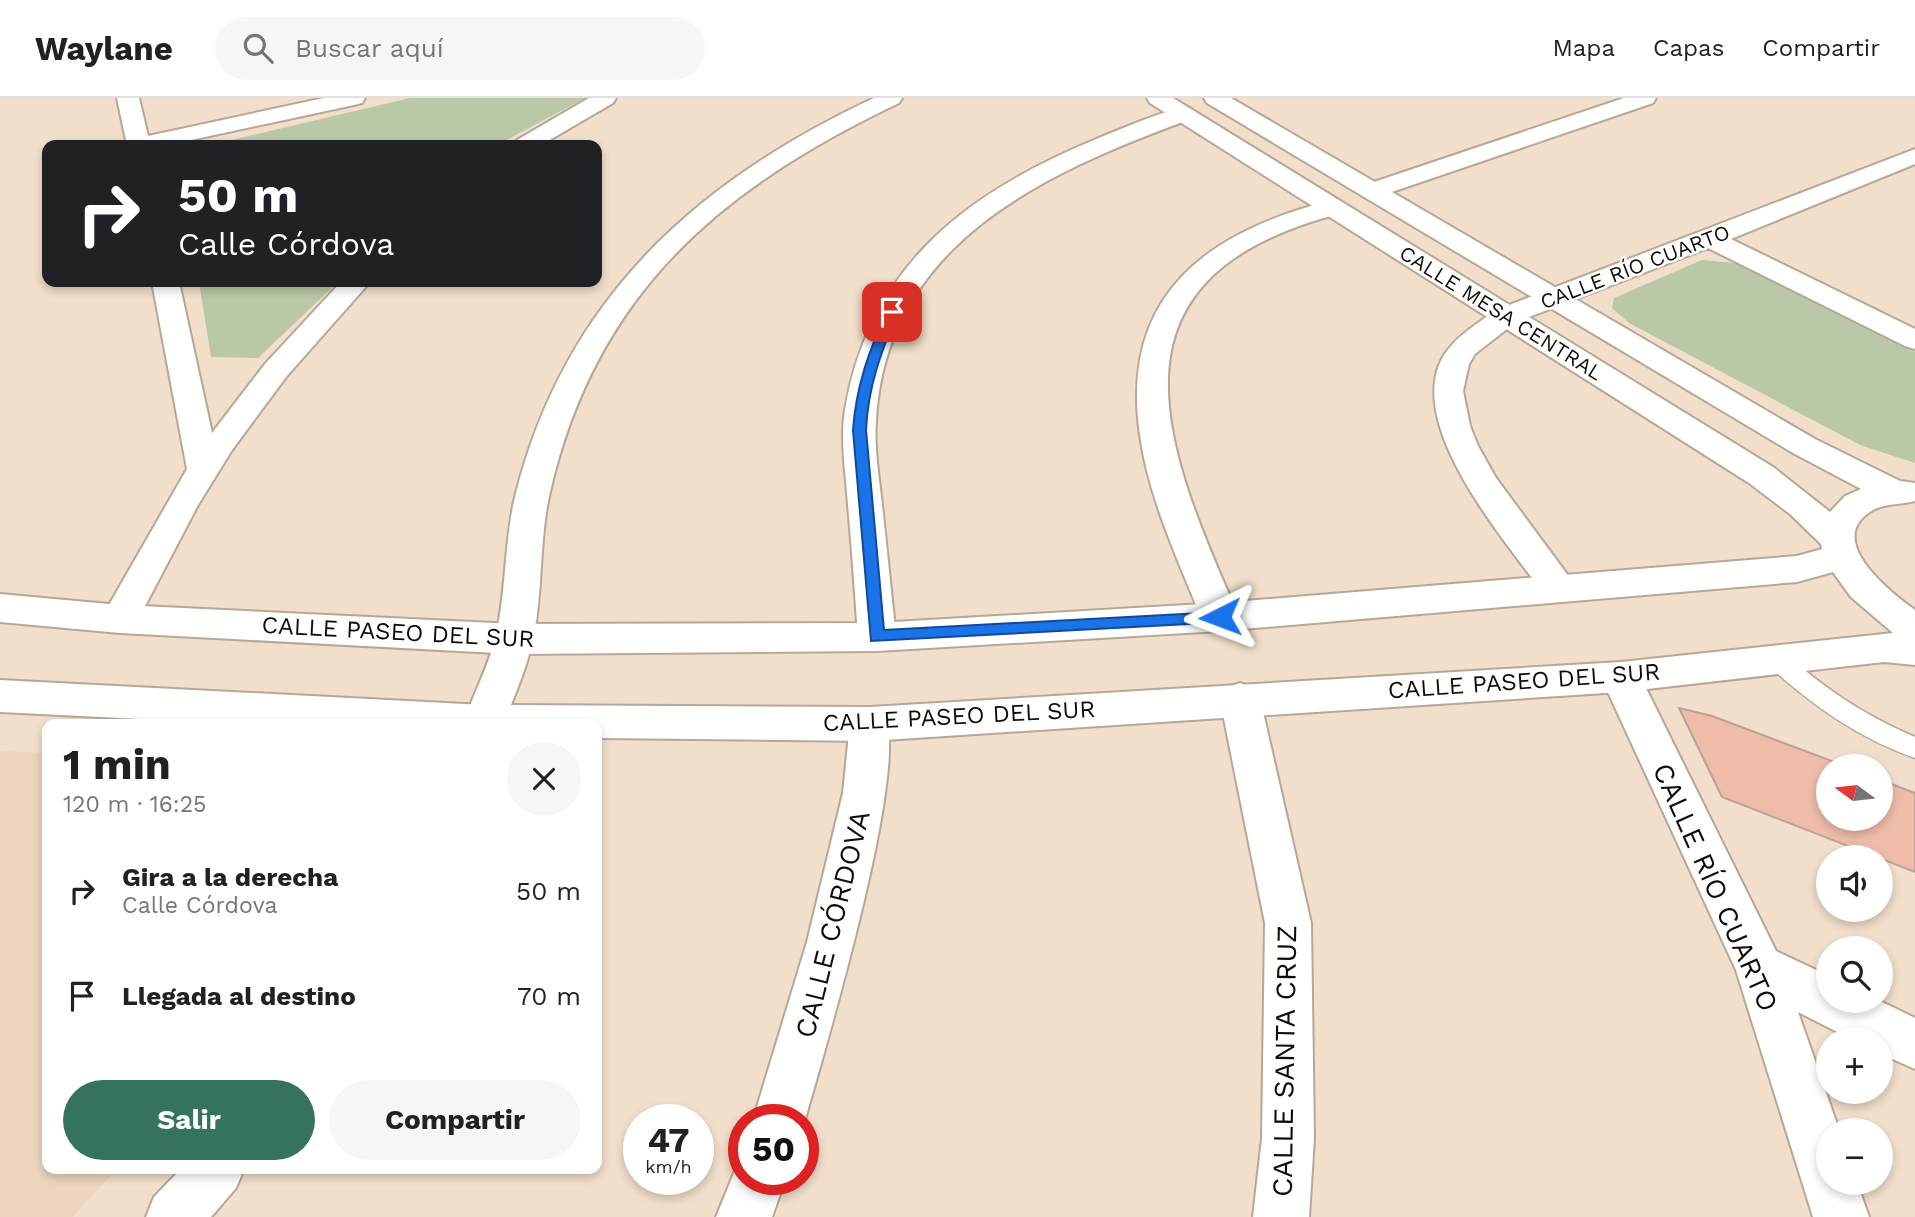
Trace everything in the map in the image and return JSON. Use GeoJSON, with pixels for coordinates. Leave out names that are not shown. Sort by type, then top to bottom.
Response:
{"type":"FeatureCollection","features":[{"type":"Feature","properties":{"kind":"street"},"geometry":{"type":"LineString","coordinates":[[128,98],[137,140]]}},
{"type":"Feature","properties":{"kind":"street"},"geometry":{"type":"LineString","coordinates":[[161,140],[354,98]]}},
{"type":"Feature","properties":{"kind":"street"},"geometry":{"type":"LineString","coordinates":[[533,140],[605,98]]}},
{"type":"Feature","properties":{"kind":"street"},"geometry":{"type":"LineString","coordinates":[[485,719],[515,639],[532,494],[545,446],[563,397],[583,359],[624,295],[671,241],[738,186],[837,122],[891,98]]}},
{"type":"Feature","properties":{"kind":"street","name":"CALLE MESA CENTRAL"},"geometry":{"type":"LineString","coordinates":[[1158,98],[1760,475],[1802,506],[1840,548],[1863,587],[1915,629]]}},
{"type":"Feature","properties":{"kind":"street"},"geometry":{"type":"LineString","coordinates":[[1371,191],[1644,98]]}},
{"type":"Feature","properties":{"kind":"street","name":"CALLE MESA CENTRAL"},"geometry":{"type":"LineString","coordinates":[[1222,99],[1552,299],[1824,457],[1905,492]]}},
{"type":"Feature","properties":{"kind":"street"},"geometry":{"type":"LineString","coordinates":[[877,637],[862,469],[861,407],[880,334],[904,289],[952,232],[1008,191],[1108,140],[1184,114]]}},
{"type":"Feature","properties":{"kind":"street","name":"CALLE RÍO CUARTO"},"geometry":{"type":"LineString","coordinates":[[1560,589],[1471,465],[1454,425],[1448,403],[1449,379],[1463,349],[1506,316],[1709,239],[1915,156]]}},
{"type":"Feature","properties":{"kind":"street"},"geometry":{"type":"LineString","coordinates":[[1220,617],[1176,508],[1158,442],[1152,383],[1162,326],[1185,289],[1233,247],[1256,232],[1284,220],[1333,208]]}},
{"type":"Feature","properties":{"kind":"street"},"geometry":{"type":"LineString","coordinates":[[1709,239],[1915,340]]}},
{"type":"Feature","properties":{"kind":"street"},"geometry":{"type":"LineString","coordinates":[[166,287],[203,469]]}},
{"type":"Feature","properties":{"kind":"street"},"geometry":{"type":"LineString","coordinates":[[120,619],[203,469],[280,365],[318,320],[351,287]]}},
{"type":"Feature","properties":{"kind":"street"},"geometry":{"type":"LineString","coordinates":[[1840,548],[1843,516],[1863,500],[1905,492]]}},
{"type":"Feature","properties":{"kind":"street","name":"CALLE PASEO DEL SUR"},"geometry":{"type":"LineString","coordinates":[[0,608],[120,619],[515,639],[877,637],[1220,617],[1797,569],[1840,548]]}},
{"type":"Feature","properties":{"kind":"street","name":"CALLE PASEO DEL SUR"},"geometry":{"type":"LineString","coordinates":[[602,723],[870,724],[1621,677],[1884,647],[1915,650]]}},
{"type":"Feature","properties":{"kind":"street","name":"CALLE RÍO CUARTO"},"geometry":{"type":"LineString","coordinates":[[1621,677],[1759,967],[1816,1141]]}},
{"type":"Feature","properties":{"kind":"street","name":"CALLE PASEO DEL SUR"},"geometry":{"type":"LineString","coordinates":[[0,696],[412,719]]}},
{"type":"Feature","properties":{"kind":"street","name":"CALLE SANTA CRUZ"},"geometry":{"type":"LineString","coordinates":[[1240,699],[1288,923],[1289,1138],[1281,1217]]}},
{"type":"Feature","properties":{"kind":"street","name":"CALLE CÓRDOVA"},"geometry":{"type":"LineString","coordinates":[[784,1104],[831,942],[864,793],[870,724]]}},
{"type":"Feature","properties":{"kind":"street"},"geometry":{"type":"LineString","coordinates":[[1759,967],[1915,1044]]}},
{"type":"Feature","properties":{"kind":"street"},"geometry":{"type":"LineString","coordinates":[[174,1217],[213,1174]]}},
{"type":"Feature","properties":{"kind":"street"},"geometry":{"type":"LineString","coordinates":[[744,1217],[752,1195]]}},
{"type":"Feature","properties":{"kind":"street","name":"CALLE RÍO CUARTO"},"geometry":{"type":"LineString","coordinates":[[1834,1195],[1841,1217]]}},
{"type":"Feature","properties":{"kind":"lane"},"geometry":{"type":"LineString","coordinates":[[1776,659],[1819,697],[1869,728],[1915,748]]}},
{"type":"Feature","properties":{"kind":"shaded area"},"geometry":{"type":"Polygon","coordinates":[[[0,751],[42,753],[42,1174],[112,1174],[72,1217],[0,1217],[0,751]]]}},
{"type":"Feature","properties":{"kind":"green space"},"geometry":{"type":"Polygon","coordinates":[[[410,98],[585,98],[506,140],[232,140],[410,98]]]}},
{"type":"Feature","properties":{"kind":"green space"},"geometry":{"type":"Polygon","coordinates":[[[1702,260],[1745,264],[1915,352],[1915,463],[1860,445],[1629,323],[1612,308],[1614,298],[1702,260]]]}},
{"type":"Feature","properties":{"kind":"green space"},"geometry":{"type":"Polygon","coordinates":[[[200,287],[333,287],[258,358],[211,357],[200,287]]]}},
{"type":"Feature","properties":{"kind":"building"},"geometry":{"type":"Polygon","coordinates":[[[1679,708],[1712,716],[1816,755],[1816,831],[1894,831],[1894,785],[1915,793],[1915,872],[1893,863],[1893,845],[1846,845],[1722,797],[1679,708]]]}},
{"type":"Feature","properties":{"kind":"route"},"geometry":{"type":"LineString","coordinates":[[892,312],[880,334],[872,358],[861,407],[859,430],[877,637],[1220,617]]}}]}
